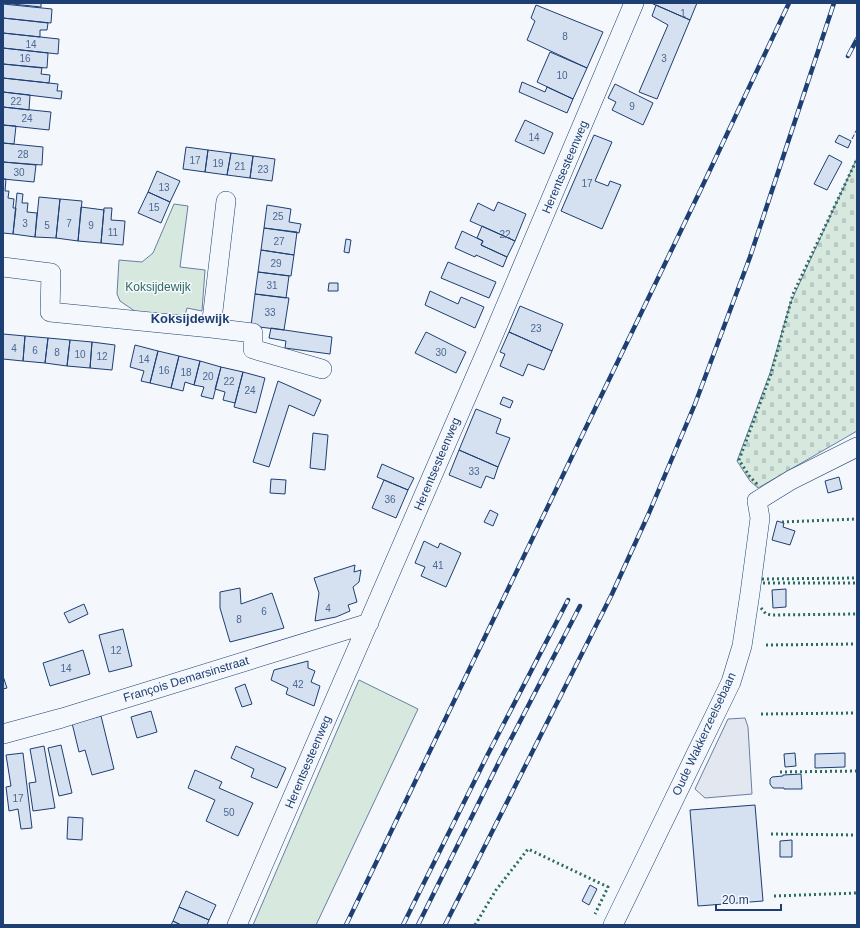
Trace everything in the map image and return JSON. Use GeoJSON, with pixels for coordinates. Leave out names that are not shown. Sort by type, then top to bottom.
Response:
{"type":"FeatureCollection","features":[{"type":"Feature","properties":{"kind":"street","name":"Herentsesteenweg"},"geometry":{"type":"LineString","coordinates":[[238,925],[490,343],[634,3]]}},
{"type":"Feature","properties":{"kind":"street"},"geometry":{"type":"LineString","coordinates":[[212,328],[226,201]]}},
{"type":"Feature","properties":{"kind":"street"},"geometry":{"type":"LineString","coordinates":[[3,267],[51,273],[50,312],[253,333],[253,349],[322,369]]}},
{"type":"Feature","properties":{"kind":"street","name":"Oude Wakkerzeelsebaan"},"geometry":{"type":"LineString","coordinates":[[613,925],[731,682],[742,646],[760,518],[757,501],[791,480],[857,447]]}},
{"type":"Feature","properties":{"kind":"street","name":"François Demarsinstraat"},"geometry":{"type":"LineString","coordinates":[[3,734],[62,718],[368,623]]}},
{"type":"Feature","properties":{"kind":"green space"},"geometry":{"type":"Polygon","coordinates":[[[857,158],[857,431],[758,488],[750,481],[737,461],[770,373],[790,304],[857,158]]]}},
{"type":"Feature","properties":{"kind":"green space","name":"Koksijdewijk"},"geometry":{"type":"Polygon","coordinates":[[[174,204],[188,206],[180,267],[205,270],[202,311],[187,308],[184,319],[139,314],[120,301],[117,294],[119,260],[142,262],[153,253],[174,204]]]}},
{"type":"Feature","properties":{"kind":"green space"},"geometry":{"type":"Polygon","coordinates":[[[359,680],[418,709],[316,925],[253,925],[359,680]]]}},
{"type":"Feature","properties":{"kind":"shaded area"},"geometry":{"type":"Polygon","coordinates":[[[745,718],[748,727],[752,794],[705,798],[695,789],[728,719],[745,718]]]}},
{"type":"Feature","properties":{"kind":"building"},"geometry":{"type":"Polygon","coordinates":[[[3,3],[41,3],[41,7],[3,3]]]}},
{"type":"Feature","properties":{"kind":"building"},"geometry":{"type":"Polygon","coordinates":[[[651,3],[697,3],[690,20],[651,3]]]}},
{"type":"Feature","properties":{"kind":"building"},"geometry":{"type":"Polygon","coordinates":[[[3,4],[52,9],[51,23],[3,18],[3,4]]]}},
{"type":"Feature","properties":{"kind":"building"},"geometry":{"type":"Polygon","coordinates":[[[536,5],[603,32],[587,68],[527,40],[535,21],[531,18],[536,5]]]}},
{"type":"Feature","properties":{"kind":"building"},"geometry":{"type":"Polygon","coordinates":[[[656,5],[690,20],[657,99],[639,92],[668,25],[652,16],[656,5]]]}},
{"type":"Feature","properties":{"kind":"building"},"geometry":{"type":"Polygon","coordinates":[[[3,18],[48,23],[47,30],[40,30],[40,37],[3,33],[3,18]]]}},
{"type":"Feature","properties":{"kind":"building"},"geometry":{"type":"Polygon","coordinates":[[[3,33],[59,39],[58,54],[3,48],[3,33]]]}},
{"type":"Feature","properties":{"kind":"building"},"geometry":{"type":"Polygon","coordinates":[[[3,48],[48,53],[47,68],[3,64],[3,48]]]}},
{"type":"Feature","properties":{"kind":"building"},"geometry":{"type":"Polygon","coordinates":[[[550,52],[587,68],[573,99],[537,82],[550,52]]]}},
{"type":"Feature","properties":{"kind":"building"},"geometry":{"type":"Polygon","coordinates":[[[3,64],[42,68],[41,74],[50,75],[49,83],[3,78],[3,64]]]}},
{"type":"Feature","properties":{"kind":"building"},"geometry":{"type":"Polygon","coordinates":[[[3,78],[58,84],[57,91],[62,91],[61,99],[3,92],[3,78]]]}},
{"type":"Feature","properties":{"kind":"building"},"geometry":{"type":"Polygon","coordinates":[[[522,82],[545,92],[547,87],[573,99],[567,113],[519,92],[522,82]]]}},
{"type":"Feature","properties":{"kind":"building"},"geometry":{"type":"Polygon","coordinates":[[[615,84],[653,103],[643,125],[612,110],[616,102],[608,98],[615,84]]]}},
{"type":"Feature","properties":{"kind":"building"},"geometry":{"type":"Polygon","coordinates":[[[3,92],[30,95],[29,110],[3,107],[3,92]]]}},
{"type":"Feature","properties":{"kind":"building"},"geometry":{"type":"Polygon","coordinates":[[[3,107],[51,112],[49,130],[3,125],[3,107]]]}},
{"type":"Feature","properties":{"kind":"building"},"geometry":{"type":"Polygon","coordinates":[[[525,120],[553,133],[544,154],[515,141],[525,120]]]}},
{"type":"Feature","properties":{"kind":"building"},"geometry":{"type":"Polygon","coordinates":[[[3,125],[16,126],[14,144],[3,143],[3,125]]]}},
{"type":"Feature","properties":{"kind":"building"},"geometry":{"type":"Polygon","coordinates":[[[594,135],[612,142],[595,181],[608,186],[610,181],[621,185],[602,229],[561,211],[594,135]]]}},
{"type":"Feature","properties":{"kind":"building"},"geometry":{"type":"Polygon","coordinates":[[[839,135],[851,141],[848,148],[835,142],[839,135]]]}},
{"type":"Feature","properties":{"kind":"building"},"geometry":{"type":"Polygon","coordinates":[[[3,143],[43,147],[42,165],[3,162],[3,143]]]}},
{"type":"Feature","properties":{"kind":"building"},"geometry":{"type":"Polygon","coordinates":[[[186,147],[208,150],[205,172],[183,169],[186,147]]]}},
{"type":"Feature","properties":{"kind":"building"},"geometry":{"type":"Polygon","coordinates":[[[208,150],[231,153],[227,175],[205,172],[208,150]]]}},
{"type":"Feature","properties":{"kind":"building"},"geometry":{"type":"Polygon","coordinates":[[[231,153],[253,156],[250,178],[227,175],[231,153]]]}},
{"type":"Feature","properties":{"kind":"building"},"geometry":{"type":"Polygon","coordinates":[[[829,155],[842,162],[827,190],[814,184],[829,155]]]}},
{"type":"Feature","properties":{"kind":"building"},"geometry":{"type":"Polygon","coordinates":[[[253,156],[275,159],[272,181],[250,178],[253,156]]]}},
{"type":"Feature","properties":{"kind":"building"},"geometry":{"type":"Polygon","coordinates":[[[3,162],[36,165],[34,182],[3,179],[3,162]]]}},
{"type":"Feature","properties":{"kind":"building"},"geometry":{"type":"Polygon","coordinates":[[[157,171],[180,181],[170,202],[148,192],[157,171]]]}},
{"type":"Feature","properties":{"kind":"building"},"geometry":{"type":"Polygon","coordinates":[[[3,179],[6,179],[5,191],[9,191],[8,198],[14,199],[13,208],[16,208],[13,234],[3,233],[3,179]]]}},
{"type":"Feature","properties":{"kind":"building"},"geometry":{"type":"Polygon","coordinates":[[[148,192],[170,202],[161,223],[138,213],[148,192]]]}},
{"type":"Feature","properties":{"kind":"building"},"geometry":{"type":"Polygon","coordinates":[[[17,193],[23,194],[22,203],[28,203],[27,212],[37,213],[35,237],[13,234],[17,193]]]}},
{"type":"Feature","properties":{"kind":"building"},"geometry":{"type":"Polygon","coordinates":[[[39,197],[60,199],[56,238],[35,237],[39,197]]]}},
{"type":"Feature","properties":{"kind":"building"},"geometry":{"type":"Polygon","coordinates":[[[60,199],[82,201],[78,241],[56,238],[60,199]]]}},
{"type":"Feature","properties":{"kind":"building"},"geometry":{"type":"Polygon","coordinates":[[[498,202],[526,214],[515,241],[470,221],[478,203],[494,211],[498,202]]]}},
{"type":"Feature","properties":{"kind":"building"},"geometry":{"type":"Polygon","coordinates":[[[267,205],[291,209],[289,222],[301,224],[299,233],[264,228],[267,205]]]}},
{"type":"Feature","properties":{"kind":"building"},"geometry":{"type":"Polygon","coordinates":[[[81,207],[104,210],[101,243],[78,241],[81,207]]]}},
{"type":"Feature","properties":{"kind":"building"},"geometry":{"type":"Polygon","coordinates":[[[104,208],[112,208],[111,220],[125,221],[123,245],[101,243],[104,208]]]}},
{"type":"Feature","properties":{"kind":"building"},"geometry":{"type":"Polygon","coordinates":[[[482,226],[515,241],[507,257],[481,245],[483,241],[477,238],[482,226]]]}},
{"type":"Feature","properties":{"kind":"building"},"geometry":{"type":"Polygon","coordinates":[[[264,228],[297,232],[294,255],[261,250],[264,228]]]}},
{"type":"Feature","properties":{"kind":"building"},"geometry":{"type":"Polygon","coordinates":[[[462,231],[483,241],[481,245],[507,257],[503,267],[476,255],[475,257],[455,248],[462,231]]]}},
{"type":"Feature","properties":{"kind":"building"},"geometry":{"type":"Polygon","coordinates":[[[346,239],[351,240],[349,253],[344,252],[346,239]]]}},
{"type":"Feature","properties":{"kind":"building"},"geometry":{"type":"Polygon","coordinates":[[[261,250],[294,255],[291,276],[258,272],[261,250]]]}},
{"type":"Feature","properties":{"kind":"building"},"geometry":{"type":"Polygon","coordinates":[[[448,262],[496,282],[489,298],[441,278],[448,262]]]}},
{"type":"Feature","properties":{"kind":"building"},"geometry":{"type":"Polygon","coordinates":[[[258,272],[289,276],[286,298],[255,294],[258,272]]]}},
{"type":"Feature","properties":{"kind":"building"},"geometry":{"type":"Polygon","coordinates":[[[329,283],[338,283],[338,291],[328,291],[329,283]]]}},
{"type":"Feature","properties":{"kind":"building"},"geometry":{"type":"Polygon","coordinates":[[[430,291],[458,304],[461,297],[484,307],[475,328],[425,305],[430,291]]]}},
{"type":"Feature","properties":{"kind":"building"},"geometry":{"type":"Polygon","coordinates":[[[255,294],[289,298],[284,330],[251,326],[255,294]]]}},
{"type":"Feature","properties":{"kind":"building"},"geometry":{"type":"Polygon","coordinates":[[[520,306],[563,324],[552,351],[509,332],[520,306]]]}},
{"type":"Feature","properties":{"kind":"building"},"geometry":{"type":"Polygon","coordinates":[[[271,328],[332,337],[330,354],[285,348],[286,341],[269,338],[271,328]]]}},
{"type":"Feature","properties":{"kind":"building"},"geometry":{"type":"Polygon","coordinates":[[[426,332],[466,352],[456,373],[415,353],[426,332]]]}},
{"type":"Feature","properties":{"kind":"building"},"geometry":{"type":"Polygon","coordinates":[[[509,332],[552,351],[544,370],[528,364],[523,376],[500,366],[505,354],[500,352],[509,332]]]}},
{"type":"Feature","properties":{"kind":"building"},"geometry":{"type":"Polygon","coordinates":[[[3,334],[25,336],[23,361],[3,359],[3,334]]]}},
{"type":"Feature","properties":{"kind":"building"},"geometry":{"type":"Polygon","coordinates":[[[25,336],[48,338],[45,363],[23,361],[25,336]]]}},
{"type":"Feature","properties":{"kind":"building"},"geometry":{"type":"Polygon","coordinates":[[[48,338],[70,340],[67,366],[45,363],[48,338]]]}},
{"type":"Feature","properties":{"kind":"building"},"geometry":{"type":"Polygon","coordinates":[[[70,340],[92,342],[90,368],[67,366],[70,340]]]}},
{"type":"Feature","properties":{"kind":"building"},"geometry":{"type":"Polygon","coordinates":[[[92,342],[115,345],[112,370],[90,368],[92,342]]]}},
{"type":"Feature","properties":{"kind":"building"},"geometry":{"type":"Polygon","coordinates":[[[135,345],[158,351],[150,383],[141,381],[144,371],[130,367],[135,345]]]}},
{"type":"Feature","properties":{"kind":"building"},"geometry":{"type":"Polygon","coordinates":[[[158,351],[179,356],[171,388],[150,383],[158,351]]]}},
{"type":"Feature","properties":{"kind":"building"},"geometry":{"type":"Polygon","coordinates":[[[179,356],[200,361],[194,385],[185,382],[183,391],[171,388],[179,356]]]}},
{"type":"Feature","properties":{"kind":"building"},"geometry":{"type":"Polygon","coordinates":[[[200,361],[221,367],[213,399],[201,396],[204,387],[194,385],[200,361]]]}},
{"type":"Feature","properties":{"kind":"building"},"geometry":{"type":"Polygon","coordinates":[[[221,367],[243,372],[235,403],[223,400],[225,392],[215,389],[221,367]]]}},
{"type":"Feature","properties":{"kind":"building"},"geometry":{"type":"Polygon","coordinates":[[[243,372],[265,378],[256,413],[234,407],[243,372]]]}},
{"type":"Feature","properties":{"kind":"building"},"geometry":{"type":"Polygon","coordinates":[[[278,381],[321,400],[314,416],[289,405],[269,467],[253,462],[278,381]]]}},
{"type":"Feature","properties":{"kind":"building"},"geometry":{"type":"Polygon","coordinates":[[[503,397],[513,401],[510,408],[500,404],[503,397]]]}},
{"type":"Feature","properties":{"kind":"building"},"geometry":{"type":"Polygon","coordinates":[[[476,409],[501,419],[496,433],[510,438],[498,467],[459,450],[476,409]]]}},
{"type":"Feature","properties":{"kind":"building"},"geometry":{"type":"Polygon","coordinates":[[[313,433],[328,435],[325,470],[310,468],[313,433]]]}},
{"type":"Feature","properties":{"kind":"building"},"geometry":{"type":"Polygon","coordinates":[[[459,450],[498,467],[494,479],[486,476],[481,488],[449,475],[459,450]]]}},
{"type":"Feature","properties":{"kind":"building"},"geometry":{"type":"Polygon","coordinates":[[[382,464],[414,478],[408,490],[377,477],[382,464]]]}},
{"type":"Feature","properties":{"kind":"building"},"geometry":{"type":"Polygon","coordinates":[[[839,477],[842,489],[828,493],[825,481],[839,477]]]}},
{"type":"Feature","properties":{"kind":"building"},"geometry":{"type":"Polygon","coordinates":[[[271,479],[286,480],[285,494],[270,493],[271,479]]]}},
{"type":"Feature","properties":{"kind":"building"},"geometry":{"type":"Polygon","coordinates":[[[384,480],[408,490],[396,518],[372,508],[384,480]]]}},
{"type":"Feature","properties":{"kind":"building"},"geometry":{"type":"Polygon","coordinates":[[[490,510],[498,514],[493,526],[484,522],[490,510]]]}},
{"type":"Feature","properties":{"kind":"building"},"geometry":{"type":"Polygon","coordinates":[[[777,521],[784,523],[783,527],[795,531],[790,545],[772,540],[777,521]]]}},
{"type":"Feature","properties":{"kind":"building"},"geometry":{"type":"Polygon","coordinates":[[[424,541],[438,548],[440,543],[461,553],[446,587],[421,576],[425,567],[415,563],[424,541]]]}},
{"type":"Feature","properties":{"kind":"building"},"geometry":{"type":"Polygon","coordinates":[[[355,565],[354,572],[361,570],[359,582],[353,587],[357,602],[348,605],[350,611],[336,617],[315,621],[319,593],[314,578],[355,565]]]}},
{"type":"Feature","properties":{"kind":"building"},"geometry":{"type":"Polygon","coordinates":[[[240,588],[241,604],[272,593],[284,628],[230,642],[220,608],[220,592],[240,588]]]}},
{"type":"Feature","properties":{"kind":"building"},"geometry":{"type":"Polygon","coordinates":[[[786,589],[786,607],[773,608],[772,590],[786,589]]]}},
{"type":"Feature","properties":{"kind":"building"},"geometry":{"type":"Polygon","coordinates":[[[84,604],[88,614],[69,623],[64,613],[84,604]]]}},
{"type":"Feature","properties":{"kind":"building"},"geometry":{"type":"Polygon","coordinates":[[[123,629],[132,666],[109,672],[99,635],[123,629]]]}},
{"type":"Feature","properties":{"kind":"building"},"geometry":{"type":"Polygon","coordinates":[[[83,650],[90,674],[50,686],[43,663],[83,650]]]}},
{"type":"Feature","properties":{"kind":"building"},"geometry":{"type":"Polygon","coordinates":[[[308,661],[308,668],[315,671],[311,682],[320,686],[314,706],[286,694],[288,688],[271,680],[274,670],[308,661]]]}},
{"type":"Feature","properties":{"kind":"building"},"geometry":{"type":"Polygon","coordinates":[[[3,676],[7,688],[3,689],[3,676]]]}},
{"type":"Feature","properties":{"kind":"building"},"geometry":{"type":"Polygon","coordinates":[[[245,684],[252,704],[242,707],[235,688],[245,684]]]}},
{"type":"Feature","properties":{"kind":"building"},"geometry":{"type":"Polygon","coordinates":[[[151,711],[157,732],[137,738],[131,717],[151,711]]]}},
{"type":"Feature","properties":{"kind":"building"},"geometry":{"type":"Polygon","coordinates":[[[101,716],[114,769],[92,775],[85,750],[79,752],[72,723],[101,716]]]}},
{"type":"Feature","properties":{"kind":"building"},"geometry":{"type":"Polygon","coordinates":[[[61,745],[72,793],[59,796],[48,748],[61,745]]]}},
{"type":"Feature","properties":{"kind":"building"},"geometry":{"type":"Polygon","coordinates":[[[44,746],[55,808],[33,811],[29,783],[36,782],[30,749],[44,746]]]}},
{"type":"Feature","properties":{"kind":"building"},"geometry":{"type":"Polygon","coordinates":[[[236,746],[286,768],[277,788],[251,777],[254,769],[231,758],[236,746]]]}},
{"type":"Feature","properties":{"kind":"building"},"geometry":{"type":"Polygon","coordinates":[[[23,753],[32,828],[21,829],[18,809],[9,811],[6,787],[11,786],[6,755],[23,753]]]}},
{"type":"Feature","properties":{"kind":"building"},"geometry":{"type":"Polygon","coordinates":[[[795,753],[796,766],[785,767],[784,754],[795,753]]]}},
{"type":"Feature","properties":{"kind":"building"},"geometry":{"type":"Polygon","coordinates":[[[845,753],[845,767],[815,768],[815,754],[845,753]]]}},
{"type":"Feature","properties":{"kind":"building"},"geometry":{"type":"Polygon","coordinates":[[[195,770],[222,782],[219,788],[253,803],[238,836],[206,821],[215,800],[188,788],[195,770]]]}},
{"type":"Feature","properties":{"kind":"building"},"geometry":{"type":"Polygon","coordinates":[[[801,774],[802,789],[773,788],[770,784],[770,779],[772,777],[801,774]]]}},
{"type":"Feature","properties":{"kind":"building"},"geometry":{"type":"Polygon","coordinates":[[[755,805],[763,901],[698,906],[690,810],[755,805]]]}},
{"type":"Feature","properties":{"kind":"building"},"geometry":{"type":"Polygon","coordinates":[[[68,817],[83,818],[82,840],[67,839],[68,817]]]}},
{"type":"Feature","properties":{"kind":"building"},"geometry":{"type":"Polygon","coordinates":[[[792,840],[792,857],[780,857],[780,841],[792,840]]]}},
{"type":"Feature","properties":{"kind":"building"},"geometry":{"type":"Polygon","coordinates":[[[590,885],[597,889],[589,905],[582,901],[590,885]]]}},
{"type":"Feature","properties":{"kind":"building"},"geometry":{"type":"Polygon","coordinates":[[[186,891],[216,905],[209,920],[179,907],[186,891]]]}},
{"type":"Feature","properties":{"kind":"building"},"geometry":{"type":"Polygon","coordinates":[[[179,907],[209,920],[207,925],[181,925],[173,921],[179,907]]]}},
{"type":"Feature","properties":{"kind":"building"},"geometry":{"type":"Polygon","coordinates":[[[173,921],[181,925],[171,925],[173,921]]]}},
{"type":"Feature","properties":{"kind":"railway"},"geometry":{"type":"LineString","coordinates":[[346,925],[701,189],[789,3]]}},
{"type":"Feature","properties":{"kind":"railway"},"geometry":{"type":"LineString","coordinates":[[445,925],[612,594],[649,513],[695,404],[750,257],[834,3]]}},
{"type":"Feature","properties":{"kind":"railway"},"geometry":{"type":"LineString","coordinates":[[848,56],[857,39]]}},
{"type":"Feature","properties":{"kind":"railway"},"geometry":{"type":"LineString","coordinates":[[403,925],[488,754],[568,600]]}},
{"type":"Feature","properties":{"kind":"railway"},"geometry":{"type":"LineString","coordinates":[[418,925],[500,760],[580,606]]}},
{"type":"Feature","properties":{"kind":"hedge"},"geometry":{"type":"LineString","coordinates":[[757,484],[750,477],[739,460],[771,374],[793,294],[857,159]]}},
{"type":"Feature","properties":{"kind":"hedge"},"geometry":{"type":"LineString","coordinates":[[782,522],[857,519]]}},
{"type":"Feature","properties":{"kind":"hedge"},"geometry":{"type":"LineString","coordinates":[[762,579],[857,578]]}},
{"type":"Feature","properties":{"kind":"hedge"},"geometry":{"type":"LineString","coordinates":[[763,583],[857,583]]}},
{"type":"Feature","properties":{"kind":"hedge"},"geometry":{"type":"LineString","coordinates":[[761,608],[766,614],[772,615],[857,614]]}},
{"type":"Feature","properties":{"kind":"hedge"},"geometry":{"type":"LineString","coordinates":[[766,645],[857,644]]}},
{"type":"Feature","properties":{"kind":"hedge"},"geometry":{"type":"LineString","coordinates":[[761,714],[857,713]]}},
{"type":"Feature","properties":{"kind":"hedge"},"geometry":{"type":"LineString","coordinates":[[780,772],[857,771]]}},
{"type":"Feature","properties":{"kind":"hedge"},"geometry":{"type":"LineString","coordinates":[[771,834],[857,835]]}},
{"type":"Feature","properties":{"kind":"hedge"},"geometry":{"type":"LineString","coordinates":[[475,925],[496,890],[528,849],[608,887],[595,914]]}},
{"type":"Feature","properties":{"kind":"hedge"},"geometry":{"type":"LineString","coordinates":[[774,896],[857,893]]}},
{"type":"Feature","properties":{"kind":"fence"},"geometry":{"type":"LineString","coordinates":[[852,139],[857,129]]}},
{"type":"Feature","properties":{"kind":"district","name":"Koksijdewijk"},"geometry":{"type":"Point","coordinates":[190,318]}}]}
